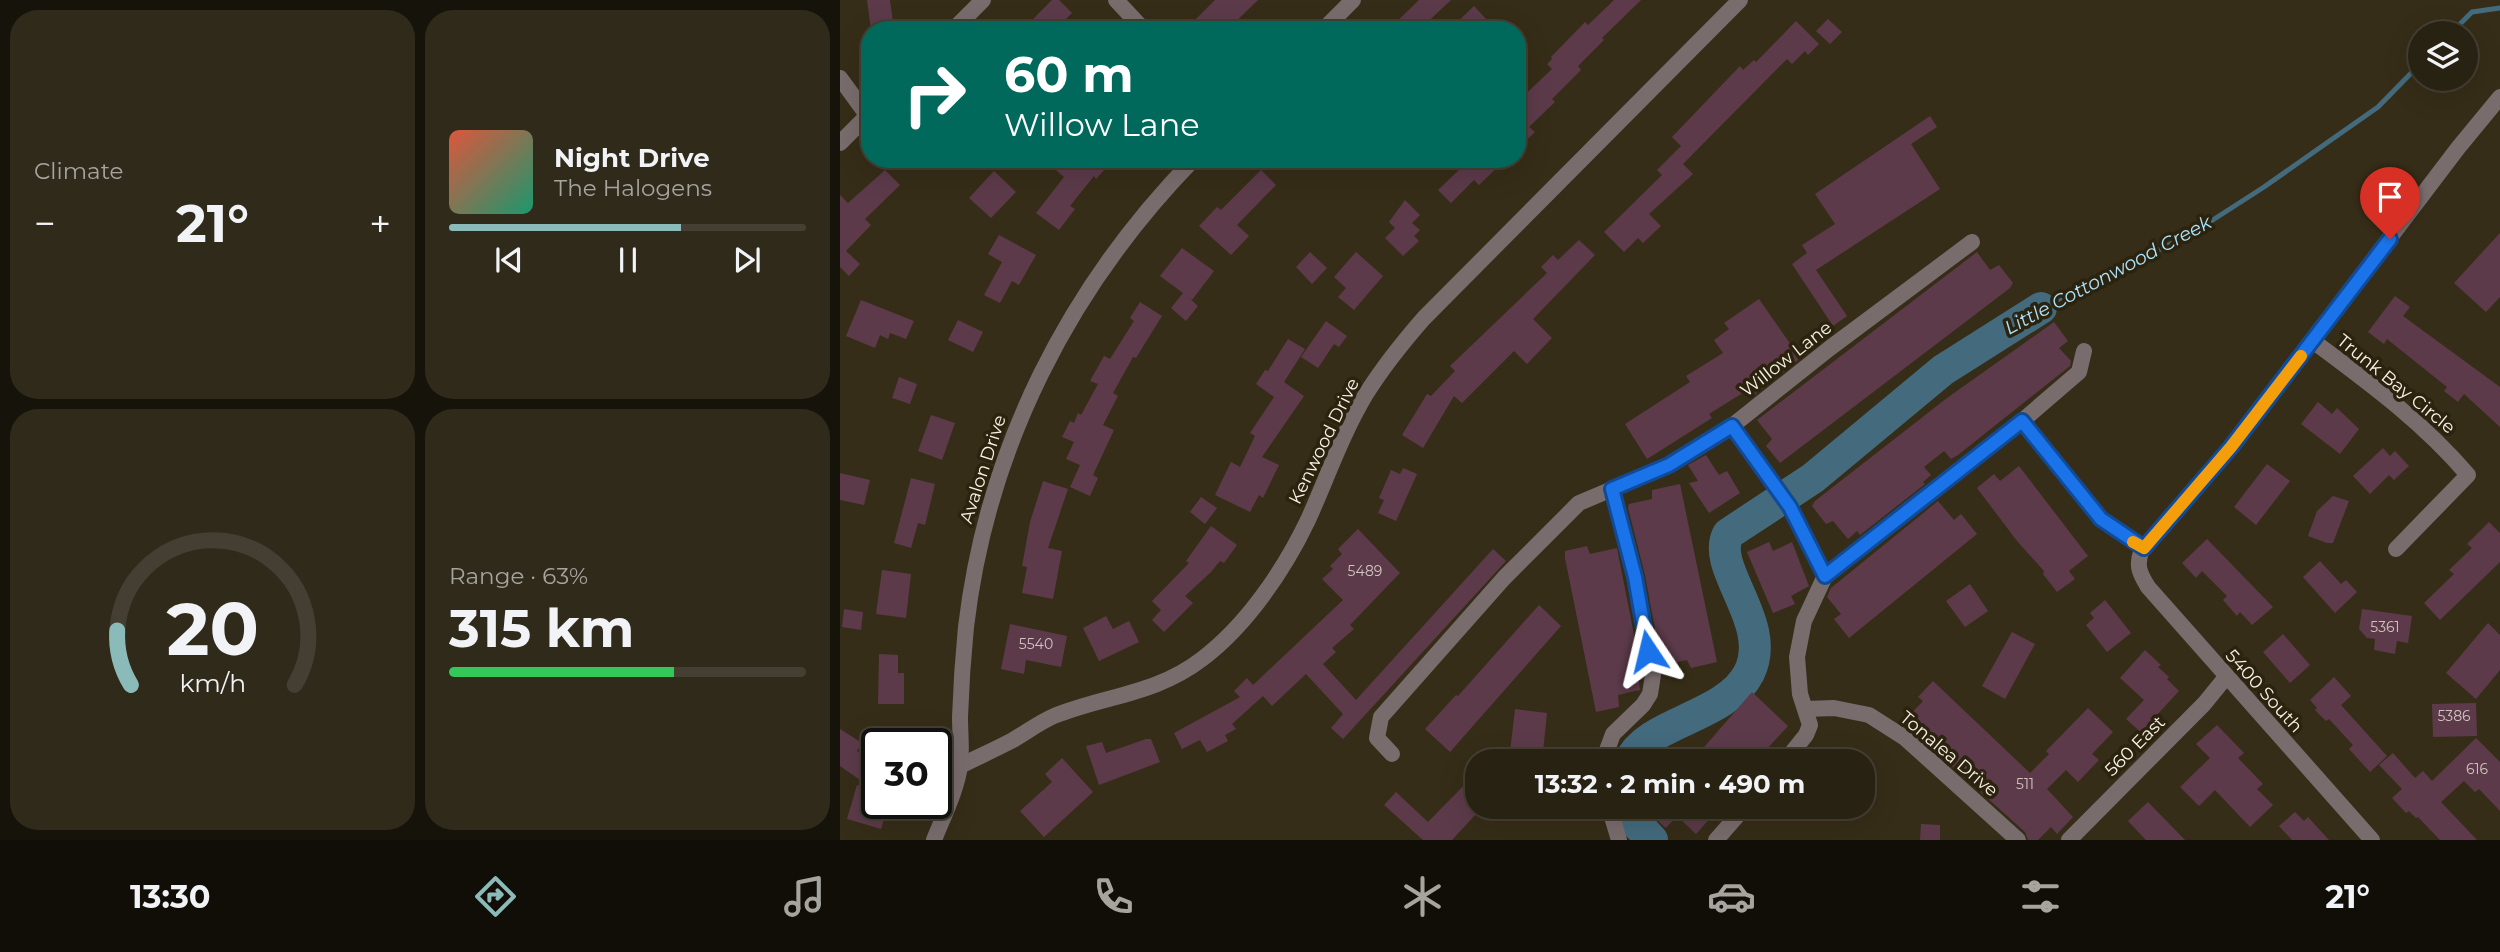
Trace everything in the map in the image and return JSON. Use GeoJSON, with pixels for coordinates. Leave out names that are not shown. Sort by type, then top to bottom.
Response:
{"type":"FeatureCollection","features":[{"type":"Feature","properties":{"kind":"street"},"geometry":{"type":"LineString","coordinates":[[962,21],[983,0]]}},
{"type":"Feature","properties":{"kind":"street"},"geometry":{"type":"LineString","coordinates":[[1116,0],[1136,21]]}},
{"type":"Feature","properties":{"kind":"street"},"geometry":{"type":"LineString","coordinates":[[1332,21],[1353,0]]}},
{"type":"Feature","properties":{"kind":"street","name":"Kenwood Drive"},"geometry":{"type":"LineString","coordinates":[[960,766],[1051,717],[1141,691],[1173,677],[1228,636],[1264,593],[1287,557],[1307,522],[1365,395],[1394,353],[1424,318],[1740,0]]}},
{"type":"Feature","properties":{"kind":"street"},"geometry":{"type":"LineString","coordinates":[[840,78],[861,104]]}},
{"type":"Feature","properties":{"kind":"street"},"geometry":{"type":"LineString","coordinates":[[2022,421],[2101,519],[2141,555],[2231,447],[2458,148],[2500,97]]}},
{"type":"Feature","properties":{"kind":"street"},"geometry":{"type":"LineString","coordinates":[[840,143],[861,122]]}},
{"type":"Feature","properties":{"kind":"street","name":"Avalon Drive"},"geometry":{"type":"LineString","coordinates":[[934,840],[960,766],[960,716],[966,628],[975,568],[996,486],[1021,413],[1051,349],[1080,301],[1138,221],[1186,168]]}},
{"type":"Feature","properties":{"kind":"street","name":"Willow Lane"},"geometry":{"type":"LineString","coordinates":[[1392,754],[1377,738],[1381,717],[1504,578],[1580,503],[1669,465],[1732,426],[1830,348],[1972,242]]}},
{"type":"Feature","properties":{"kind":"street","name":"Trunk Bay Circle"},"geometry":{"type":"LineString","coordinates":[[2313,341],[2412,418],[2444,447],[2468,475],[2396,550]]}},
{"type":"Feature","properties":{"kind":"street"},"geometry":{"type":"LineString","coordinates":[[1795,749],[1807,734],[1810,725],[1798,680],[1799,640],[1804,621],[1825,576],[2022,421],[2079,372],[2084,351]]}},
{"type":"Feature","properties":{"kind":"street"},"geometry":{"type":"LineString","coordinates":[[1732,426],[1790,507],[1825,576]]}},
{"type":"Feature","properties":{"kind":"street"},"geometry":{"type":"LineString","coordinates":[[1607,749],[1613,734],[1643,705],[1650,694],[1653,675],[1635,577],[1612,489]]}},
{"type":"Feature","properties":{"kind":"street","name":"5400 South"},"geometry":{"type":"LineString","coordinates":[[2141,555],[2139,572],[2148,587],[2372,840]]}},
{"type":"Feature","properties":{"kind":"street","name":"560 East"},"geometry":{"type":"LineString","coordinates":[[2069,840],[2204,704],[2226,677]]}},
{"type":"Feature","properties":{"kind":"street","name":"Tonalea Drive"},"geometry":{"type":"LineString","coordinates":[[1806,709],[1834,708],[1869,715],[1905,738],[2018,840]]}},
{"type":"Feature","properties":{"kind":"street"},"geometry":{"type":"LineString","coordinates":[[1613,819],[1619,840]]}},
{"type":"Feature","properties":{"kind":"street"},"geometry":{"type":"LineString","coordinates":[[1716,840],[1734,819]]}},
{"type":"Feature","properties":{"kind":"building"},"geometry":{"type":"Polygon","coordinates":[[[867,0],[890,0],[893,21],[870,21],[867,0]]]}},
{"type":"Feature","properties":{"kind":"building"},"geometry":{"type":"Polygon","coordinates":[[[1052,0],[1059,0],[1072,13],[1064,21],[1031,21],[1052,0]]]}},
{"type":"Feature","properties":{"kind":"building"},"geometry":{"type":"Polygon","coordinates":[[[1215,0],[1258,0],[1236,21],[1194,21],[1215,0]]]}},
{"type":"Feature","properties":{"kind":"building"},"geometry":{"type":"Polygon","coordinates":[[[1419,0],[1451,0],[1429,21],[1397,21],[1419,0]]]}},
{"type":"Feature","properties":{"kind":"building"},"geometry":{"type":"Polygon","coordinates":[[[1614,0],[1641,0],[1578,66],[1581,70],[1552,99],[1555,102],[1529,127],[1535,132],[1526,140],[1526,94],[1552,69],[1547,64],[1551,57],[1585,22],[1588,25],[1614,0]]]}},
{"type":"Feature","properties":{"kind":"building"},"geometry":{"type":"Polygon","coordinates":[[[1474,6],[1488,21],[1458,21],[1474,6]]]}},
{"type":"Feature","properties":{"kind":"building"},"geometry":{"type":"Polygon","coordinates":[[[1828,19],[1842,32],[1830,44],[1816,31],[1828,19]]]}},
{"type":"Feature","properties":{"kind":"building"},"geometry":{"type":"Polygon","coordinates":[[[1796,21],[1819,44],[1808,55],[1805,51],[1792,64],[1787,59],[1683,164],[1693,174],[1649,214],[1661,226],[1643,243],[1638,238],[1624,252],[1604,232],[1662,175],[1657,170],[1681,146],[1672,137],[1740,66],[1743,70],[1754,60],[1756,62],[1796,21]]]}},
{"type":"Feature","properties":{"kind":"building"},"geometry":{"type":"Polygon","coordinates":[[[1930,116],[1937,127],[1911,144],[1940,189],[1816,270],[1847,316],[1833,326],[1792,264],[1807,253],[1802,245],[1835,224],[1815,194],[1930,116]]]}},
{"type":"Feature","properties":{"kind":"building"},"geometry":{"type":"Polygon","coordinates":[[[1054,168],[1106,168],[1096,179],[1094,176],[1070,206],[1075,209],[1059,230],[1036,213],[1064,177],[1054,168]]]}},
{"type":"Feature","properties":{"kind":"building"},"geometry":{"type":"Polygon","coordinates":[[[1461,168],[1497,168],[1479,185],[1474,180],[1451,203],[1438,190],[1461,168]]]}},
{"type":"Feature","properties":{"kind":"building"},"geometry":{"type":"Polygon","coordinates":[[[885,170],[900,185],[865,219],[871,225],[846,251],[860,264],[849,276],[840,267],[840,195],[848,203],[885,170]]]}},
{"type":"Feature","properties":{"kind":"building"},"geometry":{"type":"Polygon","coordinates":[[[1261,170],[1276,185],[1237,225],[1249,236],[1231,255],[1199,226],[1217,207],[1221,210],[1261,170]]]}},
{"type":"Feature","properties":{"kind":"building"},"geometry":{"type":"Polygon","coordinates":[[[994,171],[1016,192],[991,218],[969,198],[994,171]]]}},
{"type":"Feature","properties":{"kind":"building"},"geometry":{"type":"Polygon","coordinates":[[[1405,200],[1420,215],[1412,223],[1420,230],[1414,236],[1419,241],[1403,256],[1385,238],[1395,228],[1389,222],[1405,200]]]}},
{"type":"Feature","properties":{"kind":"building"},"geometry":{"type":"Polygon","coordinates":[[[2500,233],[2500,297],[2486,312],[2454,283],[2500,233]]]}},
{"type":"Feature","properties":{"kind":"building"},"geometry":{"type":"Polygon","coordinates":[[[999,235],[1036,255],[1019,285],[1012,281],[1000,303],[984,295],[1002,262],[988,254],[999,235]]]}},
{"type":"Feature","properties":{"kind":"building"},"geometry":{"type":"Polygon","coordinates":[[[1579,240],[1595,255],[1533,319],[1552,338],[1527,364],[1514,351],[1462,403],[1454,396],[1423,448],[1402,435],[1427,394],[1431,396],[1455,371],[1450,366],[1547,273],[1541,267],[1553,255],[1558,260],[1579,240]]]}},
{"type":"Feature","properties":{"kind":"building"},"geometry":{"type":"Polygon","coordinates":[[[1182,248],[1214,271],[1192,300],[1188,297],[1198,306],[1186,321],[1171,308],[1183,293],[1160,276],[1182,248]]]}},
{"type":"Feature","properties":{"kind":"building"},"geometry":{"type":"Polygon","coordinates":[[[1310,252],[1327,268],[1312,284],[1296,267],[1310,252]]]}},
{"type":"Feature","properties":{"kind":"building"},"geometry":{"type":"Polygon","coordinates":[[[1356,252],[1383,276],[1354,310],[1338,297],[1346,288],[1334,277],[1356,252]]]}},
{"type":"Feature","properties":{"kind":"building"},"geometry":{"type":"Polygon","coordinates":[[[1977,252],[1990,270],[1999,265],[2013,283],[2010,288],[1780,463],[1766,446],[1772,439],[1757,420],[1977,252]]]}},
{"type":"Feature","properties":{"kind":"building"},"geometry":{"type":"Polygon","coordinates":[[[2395,296],[2410,307],[2403,316],[2500,387],[2500,427],[2464,394],[2458,402],[2444,391],[2447,387],[2387,339],[2384,344],[2368,332],[2395,296]]]}},
{"type":"Feature","properties":{"kind":"building"},"geometry":{"type":"Polygon","coordinates":[[[1759,299],[1800,358],[1753,396],[1749,389],[1709,414],[1712,418],[1647,459],[1625,424],[1690,382],[1686,376],[1723,353],[1714,340],[1729,329],[1724,323],[1759,299]]]}},
{"type":"Feature","properties":{"kind":"building"},"geometry":{"type":"Polygon","coordinates":[[[861,300],[914,321],[906,339],[890,333],[888,339],[880,335],[875,348],[846,336],[861,300]]]}},
{"type":"Feature","properties":{"kind":"building"},"geometry":{"type":"Polygon","coordinates":[[[1140,302],[1162,316],[1136,358],[1133,357],[1113,393],[1118,396],[1103,425],[1114,430],[1093,475],[1098,478],[1090,496],[1070,487],[1080,465],[1066,459],[1074,442],[1062,437],[1070,421],[1074,423],[1078,413],[1081,415],[1098,384],[1090,381],[1104,356],[1110,359],[1134,321],[1130,318],[1140,302]]]}},
{"type":"Feature","properties":{"kind":"building"},"geometry":{"type":"Polygon","coordinates":[[[958,320],[983,332],[973,352],[948,340],[958,320]]]}},
{"type":"Feature","properties":{"kind":"building"},"geometry":{"type":"Polygon","coordinates":[[[1326,321],[1347,336],[1339,347],[1334,344],[1318,368],[1301,357],[1326,321]]]}},
{"type":"Feature","properties":{"kind":"building"},"geometry":{"type":"Polygon","coordinates":[[[2054,322],[2068,341],[2059,348],[2071,361],[2070,366],[1958,455],[1951,459],[1944,451],[1924,467],[1931,475],[1923,482],[1925,484],[1860,535],[1857,531],[1848,539],[1833,521],[1826,524],[1812,506],[1815,501],[1947,398],[2054,322]]]}},
{"type":"Feature","properties":{"kind":"building"},"geometry":{"type":"Polygon","coordinates":[[[1288,339],[1305,349],[1284,382],[1304,396],[1262,457],[1279,465],[1263,498],[1259,495],[1250,512],[1215,495],[1231,462],[1240,467],[1255,436],[1250,433],[1274,397],[1256,384],[1265,370],[1268,371],[1288,339]]]}},
{"type":"Feature","properties":{"kind":"building"},"geometry":{"type":"Polygon","coordinates":[[[899,377],[917,384],[910,404],[892,398],[899,377]]]}},
{"type":"Feature","properties":{"kind":"building"},"geometry":{"type":"Polygon","coordinates":[[[2318,402],[2332,414],[2337,408],[2359,429],[2340,454],[2301,424],[2318,402]]]}},
{"type":"Feature","properties":{"kind":"building"},"geometry":{"type":"Polygon","coordinates":[[[931,415],[955,423],[942,460],[918,451],[931,415]]]}},
{"type":"Feature","properties":{"kind":"building"},"geometry":{"type":"Polygon","coordinates":[[[2383,448],[2390,456],[2395,451],[2409,466],[2394,480],[2389,475],[2370,494],[2353,476],[2383,448]]]}},
{"type":"Feature","properties":{"kind":"building"},"geometry":{"type":"Polygon","coordinates":[[[1706,455],[1719,475],[1727,471],[1740,493],[1709,513],[1689,483],[1698,481],[1688,465],[1706,455]]]}},
{"type":"Feature","properties":{"kind":"building"},"geometry":{"type":"Polygon","coordinates":[[[2267,464],[2290,481],[2256,525],[2234,507],[2267,464]]]}},
{"type":"Feature","properties":{"kind":"building"},"geometry":{"type":"Polygon","coordinates":[[[2019,466],[2088,556],[2069,571],[2075,579],[2057,592],[2043,574],[2044,571],[2017,541],[1977,488],[1994,474],[2000,481],[2019,466]]]}},
{"type":"Feature","properties":{"kind":"building"},"geometry":{"type":"Polygon","coordinates":[[[1403,468],[1417,474],[1396,521],[1378,513],[1384,500],[1379,498],[1391,470],[1400,474],[1403,468]]]}},
{"type":"Feature","properties":{"kind":"building"},"geometry":{"type":"Polygon","coordinates":[[[840,473],[870,480],[864,505],[840,500],[840,473]]]}},
{"type":"Feature","properties":{"kind":"building"},"geometry":{"type":"Polygon","coordinates":[[[911,478],[935,484],[925,525],[918,523],[911,548],[894,543],[911,478]]]}},
{"type":"Feature","properties":{"kind":"building"},"geometry":{"type":"Polygon","coordinates":[[[1043,481],[1068,489],[1048,548],[1062,551],[1053,599],[1022,593],[1027,567],[1022,566],[1030,522],[1043,481]]]}},
{"type":"Feature","properties":{"kind":"building"},"geometry":{"type":"Polygon","coordinates":[[[1680,484],[1717,662],[1691,668],[1687,660],[1664,665],[1661,662],[1645,575],[1628,508],[1629,504],[1652,499],[1652,490],[1680,484]]]}},
{"type":"Feature","properties":{"kind":"building"},"geometry":{"type":"Polygon","coordinates":[[[2333,496],[2349,501],[2333,543],[2327,543],[2308,536],[2317,511],[2333,496]]]}},
{"type":"Feature","properties":{"kind":"building"},"geometry":{"type":"Polygon","coordinates":[[[1201,497],[1217,508],[1205,524],[1190,512],[1201,497]]]}},
{"type":"Feature","properties":{"kind":"building"},"geometry":{"type":"Polygon","coordinates":[[[1938,501],[1954,520],[1961,514],[1977,534],[1849,638],[1834,619],[1841,614],[1827,597],[1831,588],[1938,501]]]}},
{"type":"Feature","properties":{"kind":"building"},"geometry":{"type":"Polygon","coordinates":[[[2489,522],[2500,533],[2500,562],[2440,620],[2424,603],[2454,574],[2449,570],[2472,548],[2467,544],[2489,522]]]}},
{"type":"Feature","properties":{"kind":"building"},"geometry":{"type":"Polygon","coordinates":[[[1211,526],[1237,545],[1224,563],[1220,561],[1185,596],[1193,603],[1164,632],[1152,620],[1161,610],[1152,601],[1189,563],[1186,561],[1211,526]]]}},
{"type":"Feature","properties":{"kind":"building"},"geometry":{"type":"Polygon","coordinates":[[[1358,529],[1400,573],[1350,625],[1354,629],[1332,648],[1336,652],[1323,664],[1356,700],[1493,549],[1506,561],[1343,739],[1331,728],[1343,714],[1306,674],[1272,706],[1263,696],[1232,724],[1236,729],[1225,735],[1228,741],[1207,752],[1200,740],[1182,749],[1174,733],[1240,697],[1234,691],[1247,678],[1253,685],[1343,600],[1322,579],[1333,569],[1330,566],[1342,554],[1338,549],[1358,529]]]}},
{"type":"Feature","properties":{"kind":"building"},"geometry":{"type":"Polygon","coordinates":[[[2207,539],[2273,607],[2252,625],[2240,612],[2237,616],[2223,600],[2227,596],[2202,571],[2196,578],[2182,563],[2207,539]]]}},
{"type":"Feature","properties":{"kind":"building"},"geometry":{"type":"Polygon","coordinates":[[[1769,542],[1773,551],[1792,542],[1809,586],[1791,596],[1795,604],[1773,613],[1747,552],[1769,542]]]}},
{"type":"Feature","properties":{"kind":"building"},"geometry":{"type":"Polygon","coordinates":[[[1587,546],[1590,554],[1617,548],[1640,665],[1637,665],[1640,690],[1618,695],[1619,707],[1596,712],[1565,558],[1565,551],[1587,546]]]}},
{"type":"Feature","properties":{"kind":"building"},"geometry":{"type":"Polygon","coordinates":[[[2320,561],[2341,584],[2346,580],[2357,592],[2335,613],[2303,577],[2320,561]]]}},
{"type":"Feature","properties":{"kind":"building"},"geometry":{"type":"Polygon","coordinates":[[[882,570],[911,574],[906,618],[876,614],[882,570]]]}},
{"type":"Feature","properties":{"kind":"building"},"geometry":{"type":"Polygon","coordinates":[[[1970,584],[1988,611],[1965,627],[1946,601],[1970,584]]]}},
{"type":"Feature","properties":{"kind":"building"},"geometry":{"type":"Polygon","coordinates":[[[2105,600],[2131,633],[2107,652],[2086,625],[2094,618],[2090,613],[2105,600]]]}},
{"type":"Feature","properties":{"kind":"building"},"geometry":{"type":"Polygon","coordinates":[[[1539,605],[1561,626],[1450,752],[1425,729],[1539,605]]]}},
{"type":"Feature","properties":{"kind":"building"},"geometry":{"type":"Polygon","coordinates":[[[844,609],[863,612],[861,630],[842,627],[844,609]]]}},
{"type":"Feature","properties":{"kind":"building"},"geometry":{"type":"Polygon","coordinates":[[[2362,609],[2412,616],[2408,643],[2397,641],[2395,654],[2374,650],[2375,639],[2367,638],[2359,629],[2362,609]]]}},
{"type":"Feature","properties":{"kind":"building"},"geometry":{"type":"Polygon","coordinates":[[[1106,616],[1113,629],[1129,621],[1139,642],[1099,661],[1083,628],[1106,616]]]}},
{"type":"Feature","properties":{"kind":"building"},"geometry":{"type":"Polygon","coordinates":[[[2488,623],[2500,635],[2500,670],[2476,699],[2446,673],[2488,623]]]}},
{"type":"Feature","properties":{"kind":"building"},"geometry":{"type":"Polygon","coordinates":[[[1010,624],[1067,636],[1061,667],[1026,660],[1024,674],[1001,669],[1010,624]]]}},
{"type":"Feature","properties":{"kind":"building"},"geometry":{"type":"Polygon","coordinates":[[[2012,632],[2035,644],[2005,699],[1982,686],[2012,632]]]}},
{"type":"Feature","properties":{"kind":"building"},"geometry":{"type":"Polygon","coordinates":[[[2283,634],[2310,665],[2290,683],[2263,652],[2283,634]]]}},
{"type":"Feature","properties":{"kind":"building"},"geometry":{"type":"Polygon","coordinates":[[[2145,650],[2161,665],[2158,667],[2179,691],[2156,716],[2160,720],[2145,736],[2126,719],[2144,700],[2120,678],[2145,650]]]}},
{"type":"Feature","properties":{"kind":"building"},"geometry":{"type":"Polygon","coordinates":[[[879,654],[898,655],[898,673],[904,673],[904,704],[878,704],[879,654]]]}},
{"type":"Feature","properties":{"kind":"building"},"geometry":{"type":"Polygon","coordinates":[[[2334,677],[2351,696],[2341,705],[2387,756],[2370,772],[2349,749],[2353,745],[2329,719],[2326,721],[2315,710],[2317,708],[2310,700],[2334,677]]]}},
{"type":"Feature","properties":{"kind":"building"},"geometry":{"type":"Polygon","coordinates":[[[1933,681],[2030,773],[2049,754],[2046,751],[2088,708],[2113,732],[2092,754],[2099,760],[2078,782],[2066,770],[2047,789],[2073,817],[2057,834],[2051,827],[2038,840],[2028,840],[2025,832],[1934,750],[1905,720],[1923,701],[1918,697],[1933,681]]]}},
{"type":"Feature","properties":{"kind":"building"},"geometry":{"type":"Polygon","coordinates":[[[1752,692],[1788,726],[1767,749],[1702,749],[1752,692]]]}},
{"type":"Feature","properties":{"kind":"building"},"geometry":{"type":"Polygon","coordinates":[[[2476,703],[2477,736],[2433,737],[2432,704],[2476,703]]]}},
{"type":"Feature","properties":{"kind":"building"},"geometry":{"type":"Polygon","coordinates":[[[1515,709],[1547,713],[1543,749],[1510,749],[1515,709]]]}},
{"type":"Feature","properties":{"kind":"building"},"geometry":{"type":"Polygon","coordinates":[[[2217,725],[2244,753],[2238,758],[2263,784],[2257,789],[2273,805],[2250,827],[2215,790],[2199,806],[2180,787],[2210,758],[2196,744],[2217,725]]]}},
{"type":"Feature","properties":{"kind":"building"},"geometry":{"type":"Polygon","coordinates":[[[840,729],[861,742],[857,751],[861,754],[861,778],[840,766],[840,729]]]}},
{"type":"Feature","properties":{"kind":"building"},"geometry":{"type":"Polygon","coordinates":[[[2476,738],[2500,762],[2500,811],[2479,789],[2475,792],[2464,781],[2441,802],[2477,840],[2440,840],[2418,817],[2409,811],[2406,813],[2392,798],[2402,789],[2379,765],[2393,753],[2415,778],[2423,771],[2432,781],[2476,738]]]}},
{"type":"Feature","properties":{"kind":"building"},"geometry":{"type":"Polygon","coordinates":[[[1151,739],[1160,762],[1099,785],[1086,746],[1102,742],[1106,753],[1151,739]]]}},
{"type":"Feature","properties":{"kind":"building"},"geometry":{"type":"Polygon","coordinates":[[[1062,758],[1093,792],[1044,837],[1020,811],[1052,782],[1045,774],[1062,758]]]}},
{"type":"Feature","properties":{"kind":"building"},"geometry":{"type":"Polygon","coordinates":[[[1465,784],[1465,819],[1471,819],[1452,840],[1423,840],[1384,805],[1396,792],[1428,822],[1465,784]]]}},
{"type":"Feature","properties":{"kind":"building"},"geometry":{"type":"Polygon","coordinates":[[[857,785],[861,786],[861,819],[884,819],[881,829],[847,819],[857,785]]]}},
{"type":"Feature","properties":{"kind":"building"},"geometry":{"type":"Polygon","coordinates":[[[2148,802],[2185,840],[2146,840],[2128,821],[2148,802]]]}},
{"type":"Feature","properties":{"kind":"building"},"geometry":{"type":"Polygon","coordinates":[[[2295,812],[2304,821],[2308,817],[2329,840],[2292,840],[2279,826],[2295,812]]]}},
{"type":"Feature","properties":{"kind":"building"},"geometry":{"type":"Polygon","coordinates":[[[1656,819],[1674,819],[1666,828],[1656,819]]]}},
{"type":"Feature","properties":{"kind":"building"},"geometry":{"type":"Polygon","coordinates":[[[1680,819],[1709,819],[1696,834],[1680,819]]]}},
{"type":"Feature","properties":{"kind":"building"},"geometry":{"type":"Polygon","coordinates":[[[1921,824],[1940,825],[1940,840],[1920,840],[1921,824]]]}},
{"type":"Feature","properties":{"kind":"waterway","name":"Little Cottonwood Creek"},"geometry":{"type":"LineString","coordinates":[[2463,21],[2472,12],[2500,8]]}},
{"type":"Feature","properties":{"kind":"waterway","name":"Little Cottonwood Creek"},"geometry":{"type":"LineString","coordinates":[[2041,308],[2191,234],[2264,187],[2378,107],[2408,76]]}},
{"type":"Feature","properties":{"kind":"waterway","name":"Little Cottonwood Creek"},"geometry":{"type":"LineString","coordinates":[[1638,749],[1652,737],[1723,700],[1738,688],[1749,673],[1755,654],[1754,635],[1727,563],[1725,548],[1728,534],[1813,478],[1943,370],[2041,308]]}},
{"type":"Feature","properties":{"kind":"waterway","name":"Little Cottonwood Creek"},"geometry":{"type":"LineString","coordinates":[[1635,819],[1652,840]]}},
{"type":"Feature","properties":{"kind":"slow traffic"},"geometry":{"type":"LineString","coordinates":[[2133,542],[2144,548],[2231,447],[2301,356]]}},
{"type":"Feature","properties":{"kind":"route"},"geometry":{"type":"LineString","coordinates":[[1648,651],[1635,577],[1612,489],[1669,465],[1732,426],[1790,507],[1825,576],[2022,421],[2101,519],[2144,548],[2231,447],[2390,239]]}}]}
